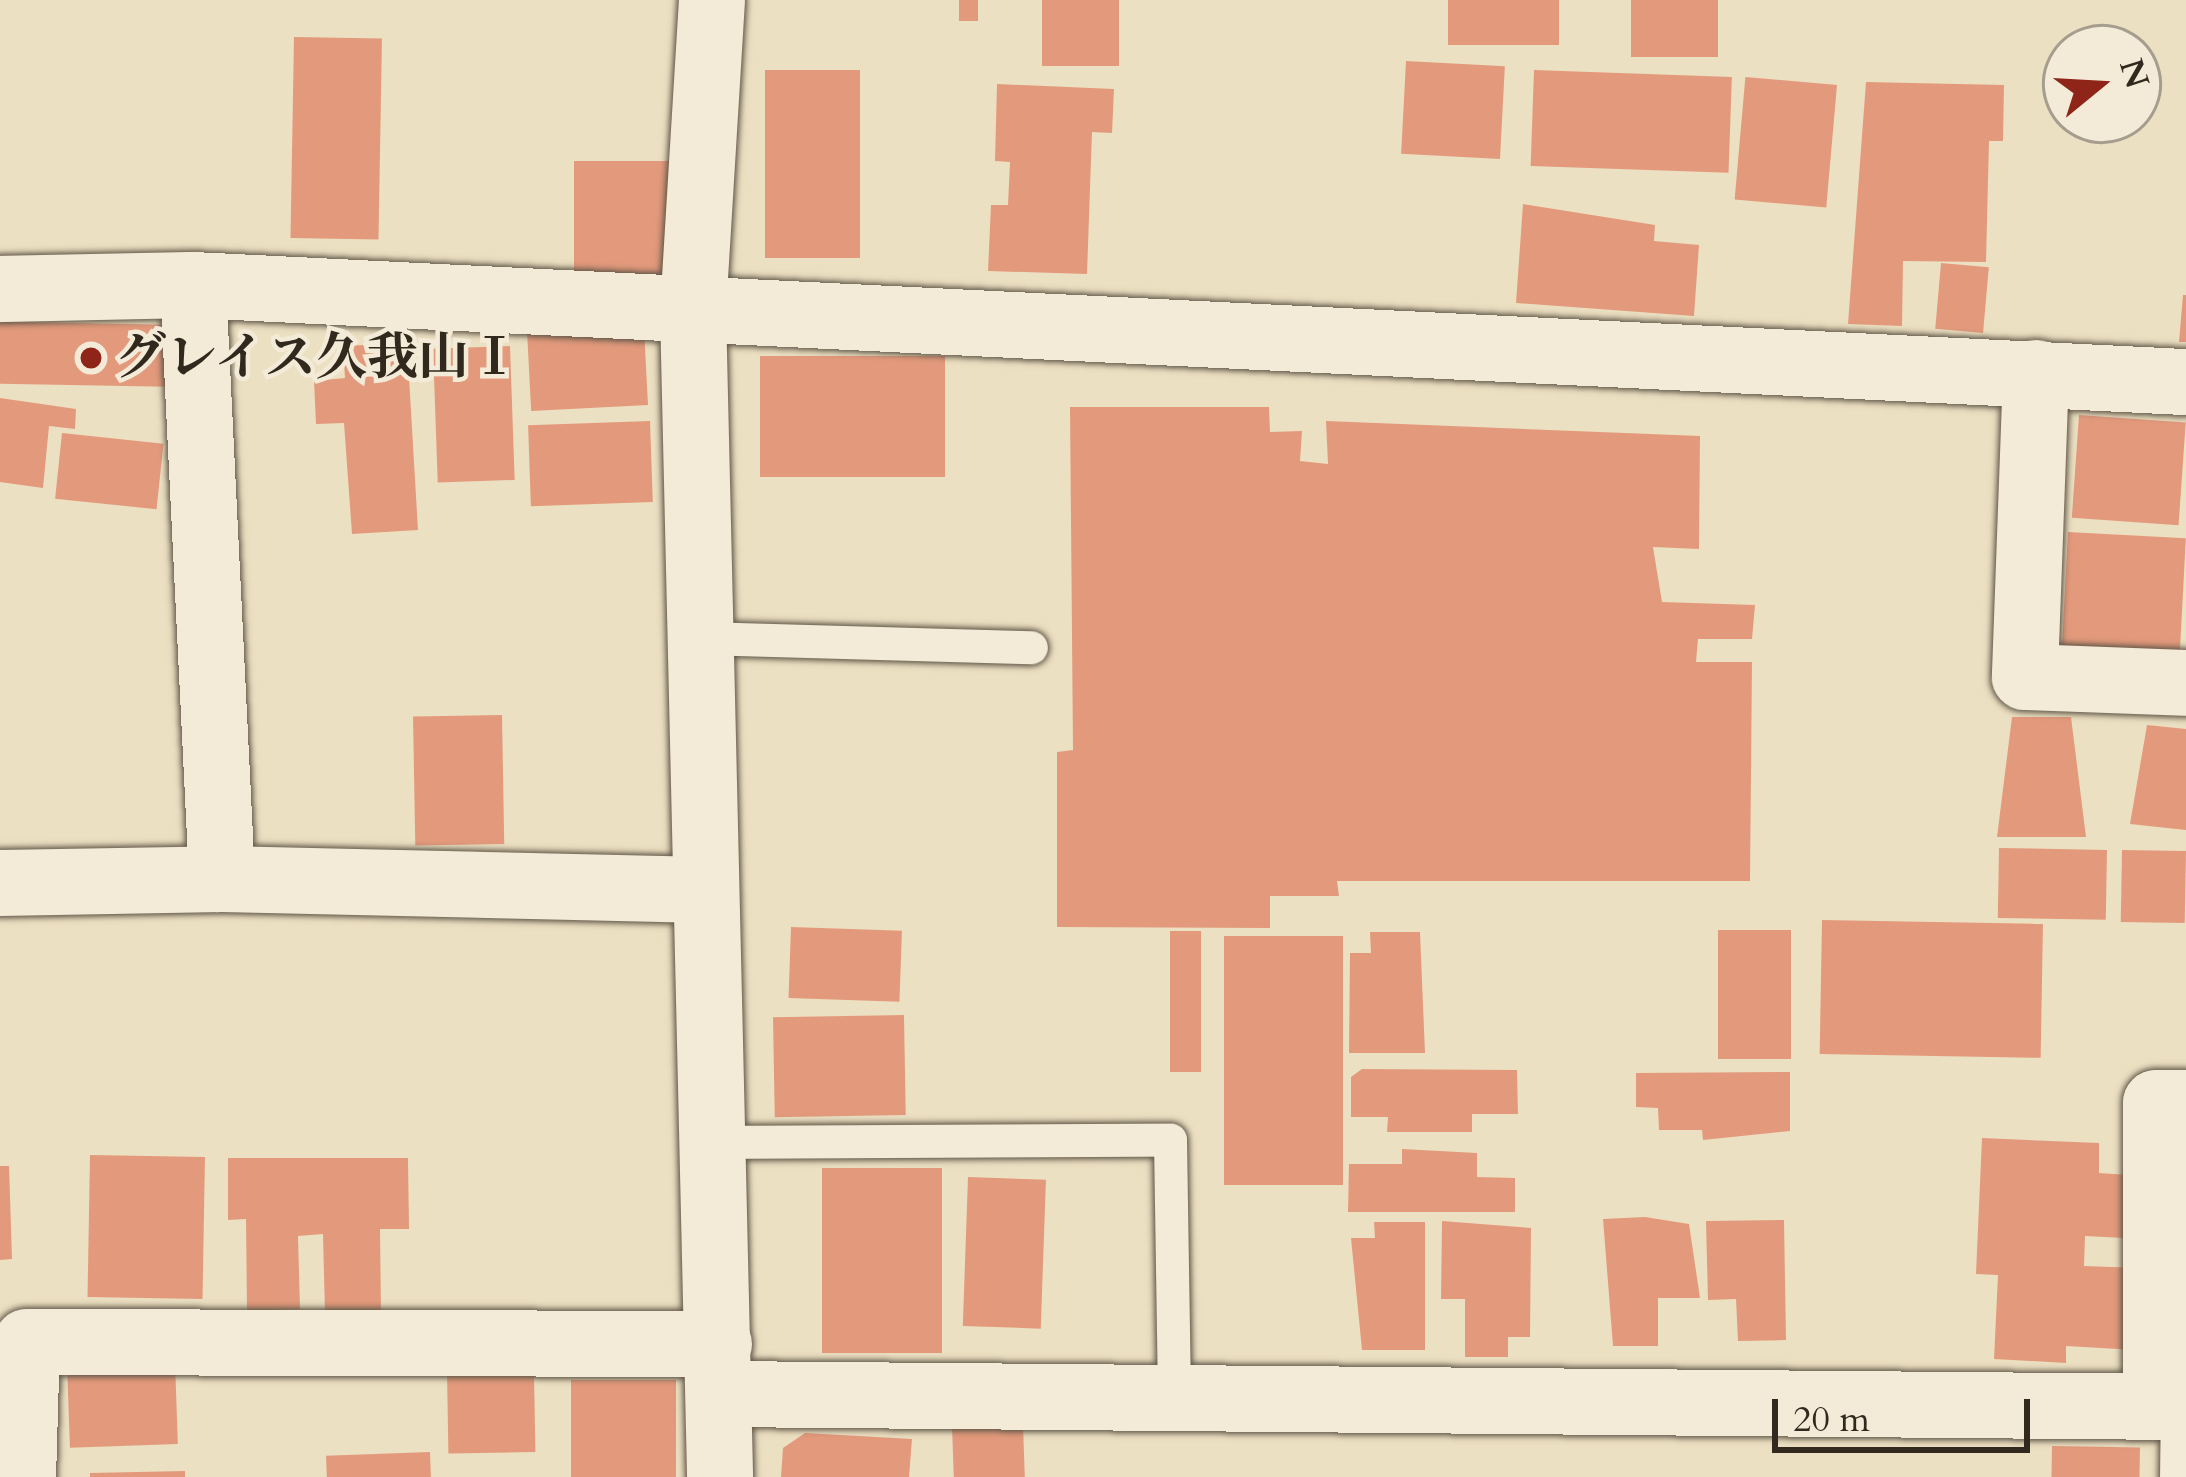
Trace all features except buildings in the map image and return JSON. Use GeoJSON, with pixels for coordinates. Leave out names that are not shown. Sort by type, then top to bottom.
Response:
{"type":"FeatureCollection","features":[{"type":"Feature","properties":{"kind":"street"},"geometry":{"type":"LineString","coordinates":[[712,0],[693,310],[721,1477]]}},
{"type":"Feature","properties":{"kind":"street"},"geometry":{"type":"LineString","coordinates":[[193,285],[222,879]]}},
{"type":"Feature","properties":{"kind":"street"},"geometry":{"type":"LineString","coordinates":[[0,289],[193,285],[2186,382]]}},
{"type":"Feature","properties":{"kind":"street"},"geometry":{"type":"LineString","coordinates":[[2036,374],[2025,676],[2186,682]]}},
{"type":"Feature","properties":{"kind":"street"},"geometry":{"type":"LineString","coordinates":[[0,883],[222,879],[705,890]]}},
{"type":"Feature","properties":{"kind":"street"},"geometry":{"type":"LineString","coordinates":[[23,1477],[27,1342],[719,1369],[1174,1396],[2173,1406],[2156,1103],[2186,1103]]}},
{"type":"Feature","properties":{"kind":"lane"},"geometry":{"type":"LineString","coordinates":[[700,638],[1031,647]]}},
{"type":"Feature","properties":{"kind":"lane"},"geometry":{"type":"LineString","coordinates":[[716,1142],[1170,1140],[1174,1396]]}},
{"type":"Feature","properties":{"kind":"lane"},"geometry":{"type":"LineString","coordinates":[[2173,1406],[2176,1477]]}},
{"type":"Feature","properties":{"kind":"place","name":"グレイス久我山Ⅰ"},"geometry":{"type":"Point","coordinates":[91,358]}}]}
